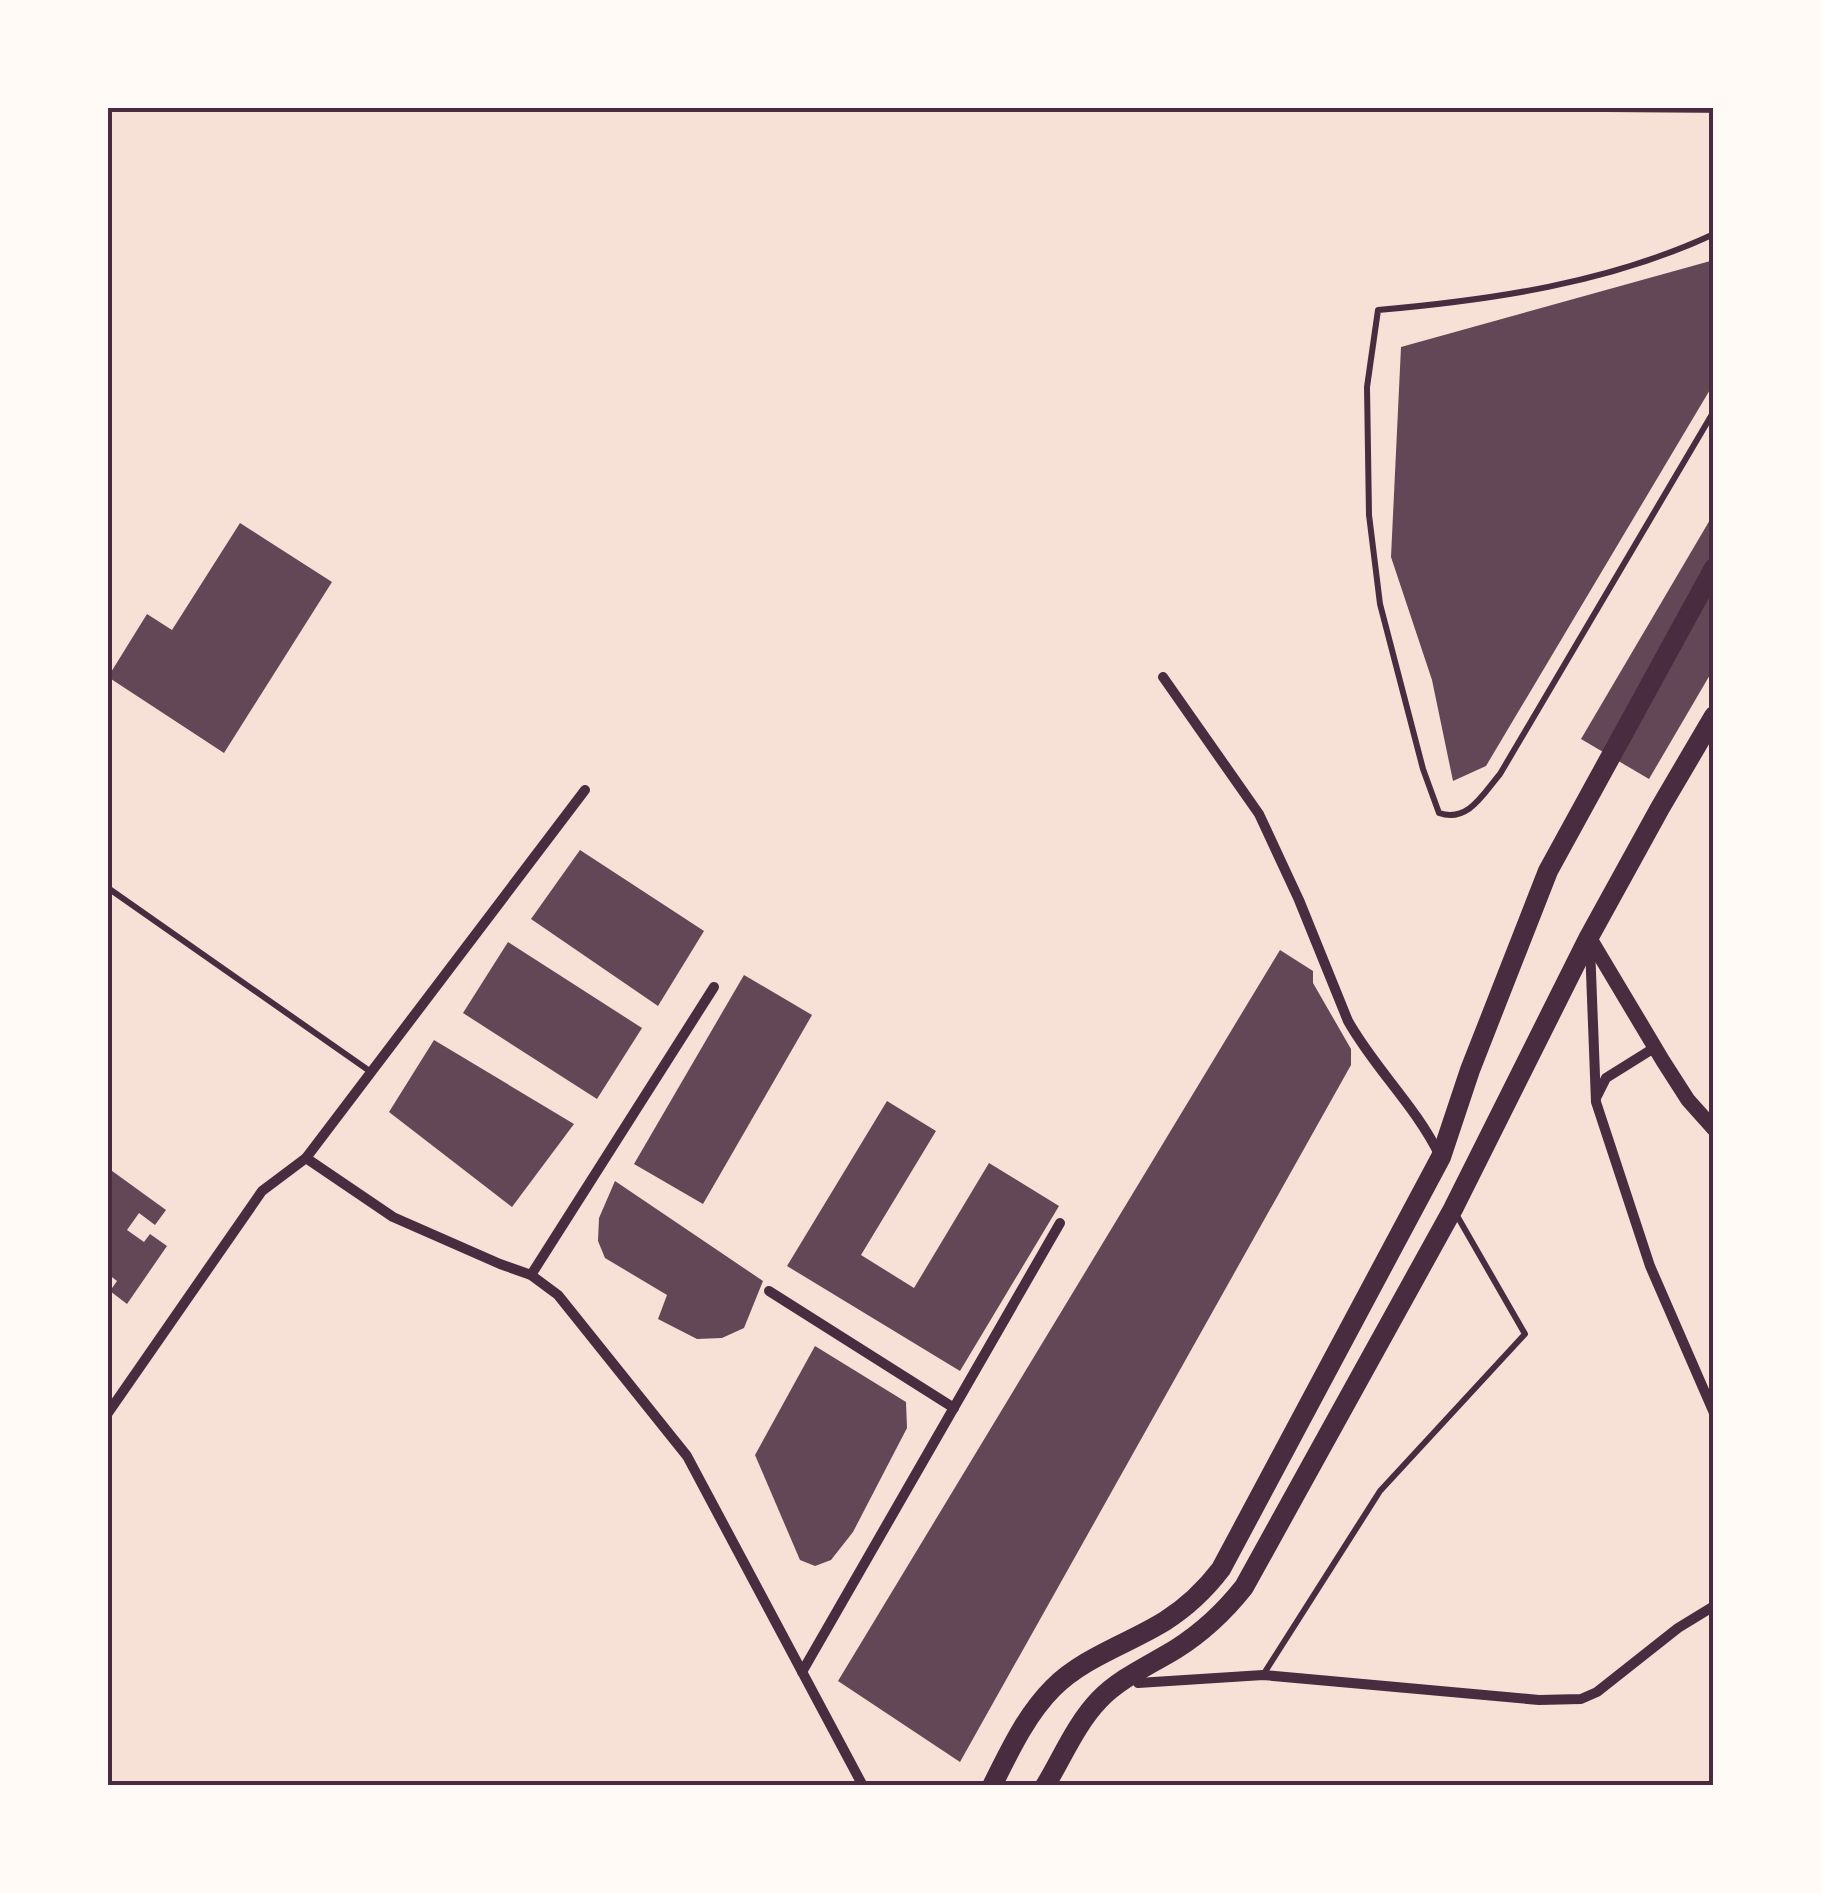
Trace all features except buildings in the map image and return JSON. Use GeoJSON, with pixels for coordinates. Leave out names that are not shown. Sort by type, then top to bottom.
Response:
{"type":"FeatureCollection","features":[{"type":"Feature","properties":{"kind":"highway"},"geometry":{"type":"LineString","coordinates":[[992,1786],[1032,1712],[1055,1686],[1102,1653],[1164,1622],[1206,1589],[1221,1569],[1440,1157],[1548,871],[1714,568]]}},
{"type":"Feature","properties":{"kind":"highway"},"geometry":{"type":"LineString","coordinates":[[1046,1786],[1099,1699],[1206,1628],[1244,1587],[1453,1209],[1589,937],[1714,716]]}},
{"type":"Feature","properties":{"kind":"street"},"geometry":{"type":"LineString","coordinates":[[1163,676],[1259,814],[1358,1040],[1406,1098],[1440,1157]]}},
{"type":"Feature","properties":{"kind":"street"},"geometry":{"type":"LineString","coordinates":[[108,1413],[262,1190],[306,1158],[584,790]]}},
{"type":"Feature","properties":{"kind":"street"},"geometry":{"type":"LineString","coordinates":[[1589,937],[1654,1048],[1688,1100],[1714,1129]]}},
{"type":"Feature","properties":{"kind":"street"},"geometry":{"type":"LineString","coordinates":[[1589,937],[1596,1102],[1650,1266],[1714,1413]]}},
{"type":"Feature","properties":{"kind":"street"},"geometry":{"type":"LineString","coordinates":[[530,1275],[714,986]]}},
{"type":"Feature","properties":{"kind":"street"},"geometry":{"type":"LineString","coordinates":[[1596,1102],[1606,1078],[1654,1048]]}},
{"type":"Feature","properties":{"kind":"street"},"geometry":{"type":"LineString","coordinates":[[306,1158],[393,1217],[530,1275],[558,1295],[687,1456],[863,1786]]}},
{"type":"Feature","properties":{"kind":"street"},"geometry":{"type":"LineString","coordinates":[[802,1672],[1060,1223]]}},
{"type":"Feature","properties":{"kind":"street"},"geometry":{"type":"LineString","coordinates":[[770,1291],[954,1408]]}},
{"type":"Feature","properties":{"kind":"street"},"geometry":{"type":"LineString","coordinates":[[1138,1683],[1264,1675],[1565,1702],[1597,1692],[1678,1628],[1714,1606]]}},
{"type":"Feature","properties":{"kind":"lane"},"geometry":{"type":"LineString","coordinates":[[1714,234],[1672,251],[1561,284],[1462,302],[1378,310],[1368,387],[1370,515],[1380,604],[1423,770],[1439,813],[1452,818],[1468,812],[1500,774],[1714,412]]}},
{"type":"Feature","properties":{"kind":"lane"},"geometry":{"type":"LineString","coordinates":[[108,888],[371,1072]]}},
{"type":"Feature","properties":{"kind":"lane"},"geometry":{"type":"LineString","coordinates":[[1264,1675],[1380,1491],[1525,1334],[1453,1209]]}}]}
